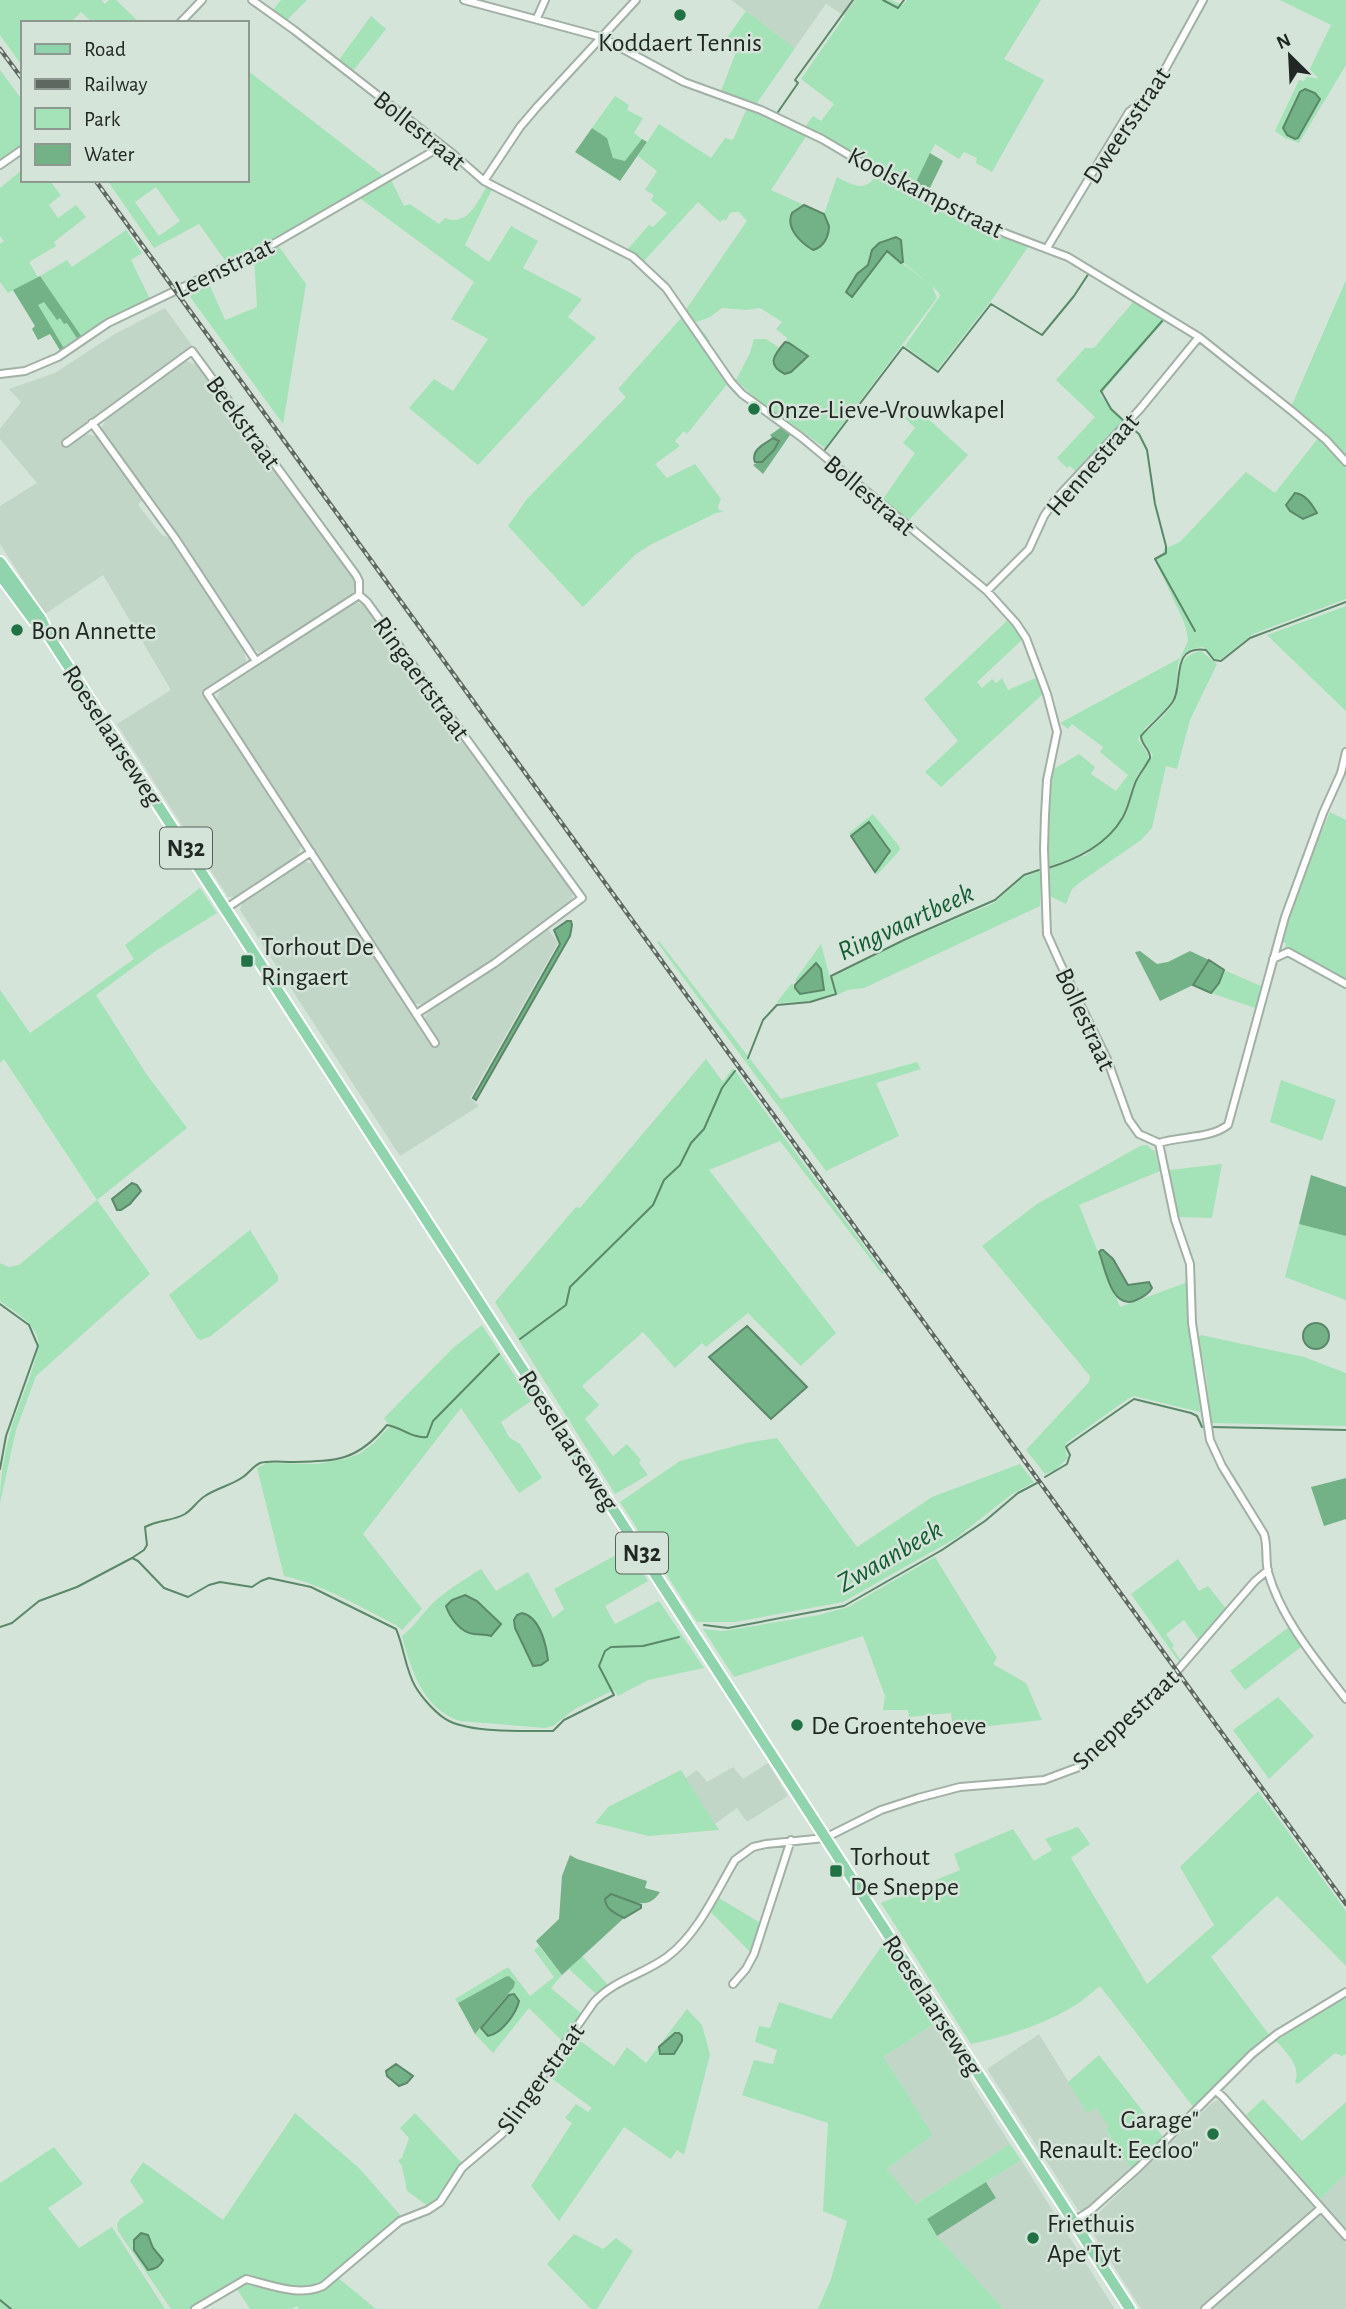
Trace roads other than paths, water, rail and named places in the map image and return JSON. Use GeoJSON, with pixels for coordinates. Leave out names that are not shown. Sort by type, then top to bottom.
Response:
{"type":"FeatureCollection","features":[{"type":"Feature","properties":{"kind":"main road","name":"Roeselaarseweg"},"geometry":{"type":"LineString","coordinates":[[0,562],[41,620],[50,638],[1074,2221],[1126,2308]]}},
{"type":"Feature","properties":{"kind":"main road","name":"Roeselaarseweg"},"geometry":{"type":"LineString","coordinates":[[0,575],[50,638]]}},
{"type":"Feature","properties":{"kind":"street"},"geometry":{"type":"LineString","coordinates":[[182,21],[202,0]]}},
{"type":"Feature","properties":{"kind":"street","name":"Bollestraat"},"geometry":{"type":"LineString","coordinates":[[252,0],[443,146],[484,181],[633,257],[666,288],[725,374],[742,394],[801,437],[987,591],[1016,623],[1033,654],[1055,717],[1057,732],[1047,780],[1044,849],[1046,915],[1050,943],[1107,1059],[1129,1120],[1139,1134],[1159,1143]]}},
{"type":"Feature","properties":{"kind":"street","name":"Koolskampstraat"},"geometry":{"type":"LineString","coordinates":[[464,0],[601,37],[684,82],[761,110],[822,139],[898,184],[1007,234],[1068,257],[1199,337],[1293,412],[1346,461]]}},
{"type":"Feature","properties":{"kind":"street"},"geometry":{"type":"LineString","coordinates":[[537,18],[545,0]]}},
{"type":"Feature","properties":{"kind":"street"},"geometry":{"type":"LineString","coordinates":[[484,181],[520,127],[636,0]]}},
{"type":"Feature","properties":{"kind":"street","name":"Dweersstraat"},"geometry":{"type":"LineString","coordinates":[[1047,248],[1129,112],[1152,93],[1203,0]]}},
{"type":"Feature","properties":{"kind":"street","name":"Leenstraat"},"geometry":{"type":"LineString","coordinates":[[0,374],[25,371],[58,358],[108,323],[275,243],[443,146]]}},
{"type":"Feature","properties":{"kind":"street"},"geometry":{"type":"LineString","coordinates":[[0,165],[21,150]]}},
{"type":"Feature","properties":{"kind":"street","name":"Hennestraat"},"geometry":{"type":"LineString","coordinates":[[987,591],[1029,549],[1055,500],[1140,409],[1199,337]]}},
{"type":"Feature","properties":{"kind":"street","name":"Beekstraat"},"geometry":{"type":"LineString","coordinates":[[66,443],[191,351],[356,575],[359,595]]}},
{"type":"Feature","properties":{"kind":"street"},"geometry":{"type":"LineString","coordinates":[[92,423],[175,538],[256,661]]}},
{"type":"Feature","properties":{"kind":"street","name":"Ringaertstraat"},"geometry":{"type":"LineString","coordinates":[[416,1014],[495,963],[582,898],[367,602],[359,595],[207,693],[311,852],[416,1014],[435,1043]]}},
{"type":"Feature","properties":{"kind":"street"},"geometry":{"type":"LineString","coordinates":[[1346,752],[1341,773],[1295,889],[1228,1125],[1220,1131],[1159,1143],[1175,1220],[1190,1264],[1192,1323],[1207,1432],[1222,1466],[1264,1534],[1268,1547],[1268,1570],[1283,1606],[1301,1638],[1346,1699]]}},
{"type":"Feature","properties":{"kind":"street"},"geometry":{"type":"LineString","coordinates":[[225,909],[311,852]]}},
{"type":"Feature","properties":{"kind":"street"},"geometry":{"type":"LineString","coordinates":[[1273,959],[1288,952],[1346,984]]}},
{"type":"Feature","properties":{"kind":"street","name":"Sneppestraat"},"geometry":{"type":"LineString","coordinates":[[825,1838],[881,1810],[919,1798],[960,1787],[1044,1780],[1079,1767],[1171,1678],[1255,1581],[1268,1570]]}},
{"type":"Feature","properties":{"kind":"street","name":"Slingerstraat"},"geometry":{"type":"LineString","coordinates":[[195,2309],[246,2279],[299,2291],[312,2291],[323,2286],[400,2221],[440,2202],[462,2168],[502,2134],[594,2002],[603,1992],[655,1966],[677,1948],[693,1930],[735,1860],[743,1853],[766,1843],[825,1838]]}},
{"type":"Feature","properties":{"kind":"street"},"geometry":{"type":"LineString","coordinates":[[733,1984],[754,1954],[791,1840]]}},
{"type":"Feature","properties":{"kind":"street"},"geometry":{"type":"LineString","coordinates":[[1074,2221],[1133,2174],[1237,2068],[1277,2034],[1346,1992]]}},
{"type":"Feature","properties":{"kind":"street"},"geometry":{"type":"LineString","coordinates":[[1216,2091],[1346,2236]]}},
{"type":"Feature","properties":{"kind":"street"},"geometry":{"type":"LineString","coordinates":[[1205,2309],[1321,2208]]}},
{"type":"Feature","properties":{"kind":"water"},"geometry":{"type":"Polygon","coordinates":[[[1305,89],[1315,93],[1320,99],[1295,139],[1287,135],[1283,128],[1300,92],[1305,89]]]}},
{"type":"Feature","properties":{"kind":"water"},"geometry":{"type":"Polygon","coordinates":[[[804,205],[824,214],[829,226],[825,241],[813,250],[799,239],[792,229],[790,219],[792,213],[804,205]]]}},
{"type":"Feature","properties":{"kind":"water"},"geometry":{"type":"Polygon","coordinates":[[[896,237],[901,240],[903,262],[887,251],[852,297],[846,292],[857,274],[868,265],[872,250],[879,243],[896,237]]]}},
{"type":"Feature","properties":{"kind":"water"},"geometry":{"type":"Polygon","coordinates":[[[785,342],[808,356],[791,372],[785,374],[775,367],[774,360],[785,342]]]}},
{"type":"Feature","properties":{"kind":"water"},"geometry":{"type":"Polygon","coordinates":[[[773,438],[779,441],[774,450],[762,462],[755,462],[756,451],[773,438]]]}},
{"type":"Feature","properties":{"kind":"water"},"geometry":{"type":"Polygon","coordinates":[[[1295,493],[1306,498],[1317,513],[1303,519],[1290,511],[1286,505],[1295,493]]]}},
{"type":"Feature","properties":{"kind":"water"},"geometry":{"type":"Polygon","coordinates":[[[869,822],[890,851],[875,872],[851,836],[869,822]]]}},
{"type":"Feature","properties":{"kind":"water"},"geometry":{"type":"Polygon","coordinates":[[[571,921],[572,925],[570,936],[476,1100],[473,1098],[560,944],[554,930],[571,921]]]}},
{"type":"Feature","properties":{"kind":"water"},"geometry":{"type":"Polygon","coordinates":[[[1209,960],[1224,970],[1211,993],[1193,985],[1209,960]]]}},
{"type":"Feature","properties":{"kind":"water"},"geometry":{"type":"Polygon","coordinates":[[[816,963],[821,969],[824,990],[800,994],[795,985],[816,963]]]}},
{"type":"Feature","properties":{"kind":"water"},"geometry":{"type":"Polygon","coordinates":[[[132,1183],[141,1191],[130,1204],[117,1210],[112,1199],[132,1183]]]}},
{"type":"Feature","properties":{"kind":"water"},"geometry":{"type":"Polygon","coordinates":[[[1101,1250],[1113,1259],[1128,1285],[1149,1282],[1152,1288],[1149,1293],[1134,1301],[1126,1302],[1120,1299],[1110,1285],[1099,1252],[1101,1250]]]}},
{"type":"Feature","properties":{"kind":"water"},"geometry":{"type":"Polygon","coordinates":[[[1316,1323],[1325,1327],[1329,1336],[1325,1345],[1316,1349],[1307,1345],[1303,1336],[1307,1327],[1316,1323]]]}},
{"type":"Feature","properties":{"kind":"water"},"geometry":{"type":"Polygon","coordinates":[[[747,1326],[807,1387],[771,1419],[709,1357],[747,1326]]]}},
{"type":"Feature","properties":{"kind":"water"},"geometry":{"type":"Polygon","coordinates":[[[465,1595],[477,1601],[501,1624],[491,1636],[465,1631],[450,1615],[446,1606],[452,1600],[465,1595]]]}},
{"type":"Feature","properties":{"kind":"water"},"geometry":{"type":"Polygon","coordinates":[[[522,1613],[538,1625],[544,1639],[548,1660],[541,1665],[533,1666],[515,1628],[514,1620],[522,1613]]]}},
{"type":"Feature","properties":{"kind":"water"},"geometry":{"type":"Polygon","coordinates":[[[611,1894],[641,1905],[641,1908],[624,1918],[607,1906],[605,1899],[611,1894]]]}},
{"type":"Feature","properties":{"kind":"water"},"geometry":{"type":"Polygon","coordinates":[[[514,1994],[519,2001],[511,2017],[498,2032],[488,2036],[481,2028],[509,1995],[514,1994]]]}},
{"type":"Feature","properties":{"kind":"water"},"geometry":{"type":"Polygon","coordinates":[[[675,2033],[682,2036],[682,2041],[674,2054],[660,2054],[659,2047],[675,2033]]]}},
{"type":"Feature","properties":{"kind":"water"},"geometry":{"type":"Polygon","coordinates":[[[396,2064],[413,2076],[407,2083],[399,2086],[387,2076],[386,2071],[396,2064]]]}},
{"type":"Feature","properties":{"kind":"water"},"geometry":{"type":"Polygon","coordinates":[[[141,2233],[148,2235],[153,2248],[163,2260],[155,2268],[148,2270],[134,2250],[134,2240],[141,2233]]]}},
{"type":"Feature","properties":{"kind":"waterway"},"geometry":{"type":"LineString","coordinates":[[778,112],[798,83],[795,80],[853,0]]}},
{"type":"Feature","properties":{"kind":"waterway"},"geometry":{"type":"LineString","coordinates":[[883,0],[898,8],[904,0]]}},
{"type":"Feature","properties":{"kind":"waterway"},"geometry":{"type":"LineString","coordinates":[[824,451],[903,347],[938,372],[991,304],[1042,335],[1089,273]]}},
{"type":"Feature","properties":{"kind":"waterway"},"geometry":{"type":"LineString","coordinates":[[1125,422],[1111,409],[1101,391],[1163,320]]}},
{"type":"Feature","properties":{"kind":"waterway"},"geometry":{"type":"LineString","coordinates":[[1129,426],[1139,434],[1147,450],[1155,504],[1166,546],[1166,553],[1155,559],[1195,631]]}},
{"type":"Feature","properties":{"kind":"waterway","name":"Ringvaartbeek"},"geometry":{"type":"LineString","coordinates":[[1048,868],[1090,850],[1109,836],[1123,817],[1136,781],[1150,758],[1141,736],[1165,712],[1176,696],[1180,668],[1186,654],[1194,650],[1206,650],[1214,660],[1221,661],[1250,638],[1346,602]]}},
{"type":"Feature","properties":{"kind":"waterway","name":"Ringvaartbeek"},"geometry":{"type":"LineString","coordinates":[[748,1058],[763,1020],[777,1005],[810,1002],[836,994],[831,976],[995,900],[1024,875],[1039,870]]}},
{"type":"Feature","properties":{"kind":"waterway"},"geometry":{"type":"LineString","coordinates":[[520,1339],[566,1305],[570,1287],[653,1205],[664,1180],[680,1165],[691,1143],[704,1129],[722,1088],[735,1071]]}},
{"type":"Feature","properties":{"kind":"waterway"},"geometry":{"type":"LineString","coordinates":[[0,1304],[29,1325],[38,1346],[6,1436],[0,1469]]}},
{"type":"Feature","properties":{"kind":"waterway"},"geometry":{"type":"LineString","coordinates":[[0,1627],[12,1623],[39,1601],[77,1587],[132,1558],[147,1545],[145,1527],[185,1514],[205,1496],[239,1480],[260,1463],[322,1461],[346,1457],[366,1446],[387,1425],[427,1437],[433,1421],[499,1354]]}},
{"type":"Feature","properties":{"kind":"waterway","name":"Zwaanbeek"},"geometry":{"type":"LineString","coordinates":[[1045,1477],[1067,1464],[1070,1455],[1066,1447],[1068,1445],[1134,1399],[1191,1413],[1197,1416],[1202,1427]]}},
{"type":"Feature","properties":{"kind":"waterway","name":"Zwaanbeek"},"geometry":{"type":"LineString","coordinates":[[1211,1427],[1346,1430]]}},
{"type":"Feature","properties":{"kind":"waterway","name":"Zwaanbeek"},"geometry":{"type":"LineString","coordinates":[[704,1625],[728,1628],[844,1606],[942,1550],[985,1521],[1018,1493],[1037,1483]]}},
{"type":"Feature","properties":{"kind":"waterway","name":"Zwaanbeek"},"geometry":{"type":"LineString","coordinates":[[132,1558],[164,1588],[188,1597],[220,1582],[252,1587],[269,1578],[311,1587],[396,1629],[412,1679],[422,1696],[444,1718],[472,1728],[553,1731],[564,1720],[614,1695],[599,1666],[605,1651],[611,1647],[643,1646],[679,1637]]}},
{"type":"Feature","properties":{"kind":"waterway"},"geometry":{"type":"LineString","coordinates":[[0,2300],[11,2309]]}},
{"type":"Feature","properties":{"kind":"railway"},"geometry":{"type":"LineString","coordinates":[[0,49],[21,77]]}},
{"type":"Feature","properties":{"kind":"railway"},"geometry":{"type":"LineString","coordinates":[[96,182],[1346,1904]]}},
{"type":"Feature","properties":{"kind":"place","name":"Koddaert Tennis"},"geometry":{"type":"Point","coordinates":[680,15]}},
{"type":"Feature","properties":{"kind":"place","name":"Onze-Lieve-Vrouwkapel"},"geometry":{"type":"Point","coordinates":[754,409]}},
{"type":"Feature","properties":{"kind":"place","name":"Bon Annette"},"geometry":{"type":"Point","coordinates":[17,630]}},
{"type":"Feature","properties":{"kind":"place","name":"Torhout De Ringaert"},"geometry":{"type":"Point","coordinates":[247,961]}},
{"type":"Feature","properties":{"kind":"place","name":"De Groentehoeve"},"geometry":{"type":"Point","coordinates":[797,1725]}},
{"type":"Feature","properties":{"kind":"place","name":"Torhout De Sneppe"},"geometry":{"type":"Point","coordinates":[836,1871]}},
{"type":"Feature","properties":{"kind":"place","name":"Garage\" Renault: Eecloo\""},"geometry":{"type":"Point","coordinates":[1213,2134]}},
{"type":"Feature","properties":{"kind":"place","name":"Friethuis Ape'Tyt"},"geometry":{"type":"Point","coordinates":[1033,2238]}}]}
